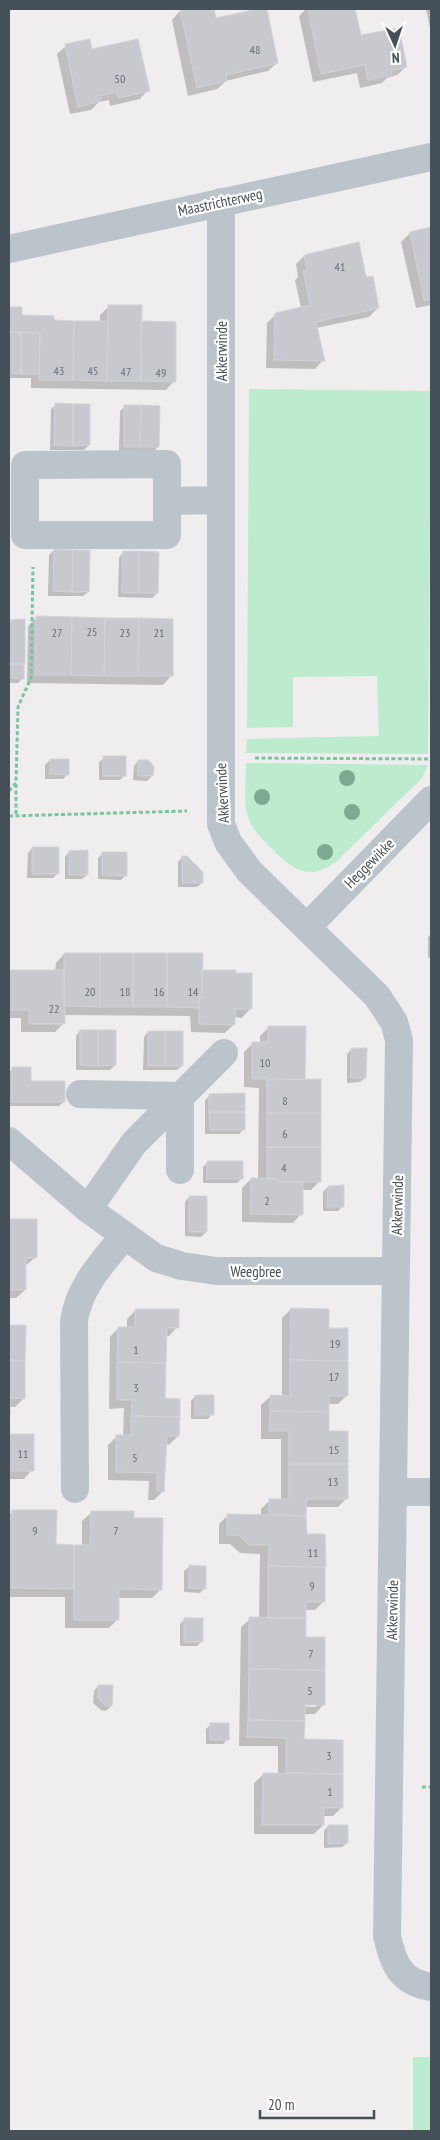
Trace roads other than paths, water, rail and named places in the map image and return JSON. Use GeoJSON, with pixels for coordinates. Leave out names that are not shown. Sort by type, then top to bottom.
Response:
{"type":"FeatureCollection","features":[{"type":"Feature","properties":{"kind":"street","name":"Maastrichterweg"},"geometry":{"type":"LineString","coordinates":[[9,249],[431,157]]}},
{"type":"Feature","properties":{"kind":"street","name":"Akkerwinde"},"geometry":{"type":"LineString","coordinates":[[221,202],[221,824],[228,842],[249,871],[308,926],[377,996],[394,1022],[398,1040],[386,1936],[391,1958],[402,1975],[421,1985],[431,1987]]}},
{"type":"Feature","properties":{"kind":"street"},"geometry":{"type":"LineString","coordinates":[[167,464],[167,501],[167,535],[25,535],[25,465],[167,464]]}},
{"type":"Feature","properties":{"kind":"street"},"geometry":{"type":"LineString","coordinates":[[167,501],[222,500]]}},
{"type":"Feature","properties":{"kind":"street","name":"Heggewikke"},"geometry":{"type":"LineString","coordinates":[[308,926],[431,800]]}},
{"type":"Feature","properties":{"kind":"street"},"geometry":{"type":"LineString","coordinates":[[88,1209],[134,1143],[224,1053]]}},
{"type":"Feature","properties":{"kind":"street"},"geometry":{"type":"LineString","coordinates":[[80,1094],[180,1096]]}},
{"type":"Feature","properties":{"kind":"street"},"geometry":{"type":"LineString","coordinates":[[133,1095],[134,1143]]}},
{"type":"Feature","properties":{"kind":"street"},"geometry":{"type":"LineString","coordinates":[[180,1096],[180,1170]]}},
{"type":"Feature","properties":{"kind":"street","name":"Weegbree"},"geometry":{"type":"LineString","coordinates":[[9,1141],[88,1209],[156,1258],[182,1266],[216,1271],[396,1272]]}},
{"type":"Feature","properties":{"kind":"street"},"geometry":{"type":"LineString","coordinates":[[75,1490],[74,1321],[76,1307],[92,1276],[124,1236]]}},
{"type":"Feature","properties":{"kind":"street"},"geometry":{"type":"LineString","coordinates":[[393,1492],[431,1492]]}}]}
